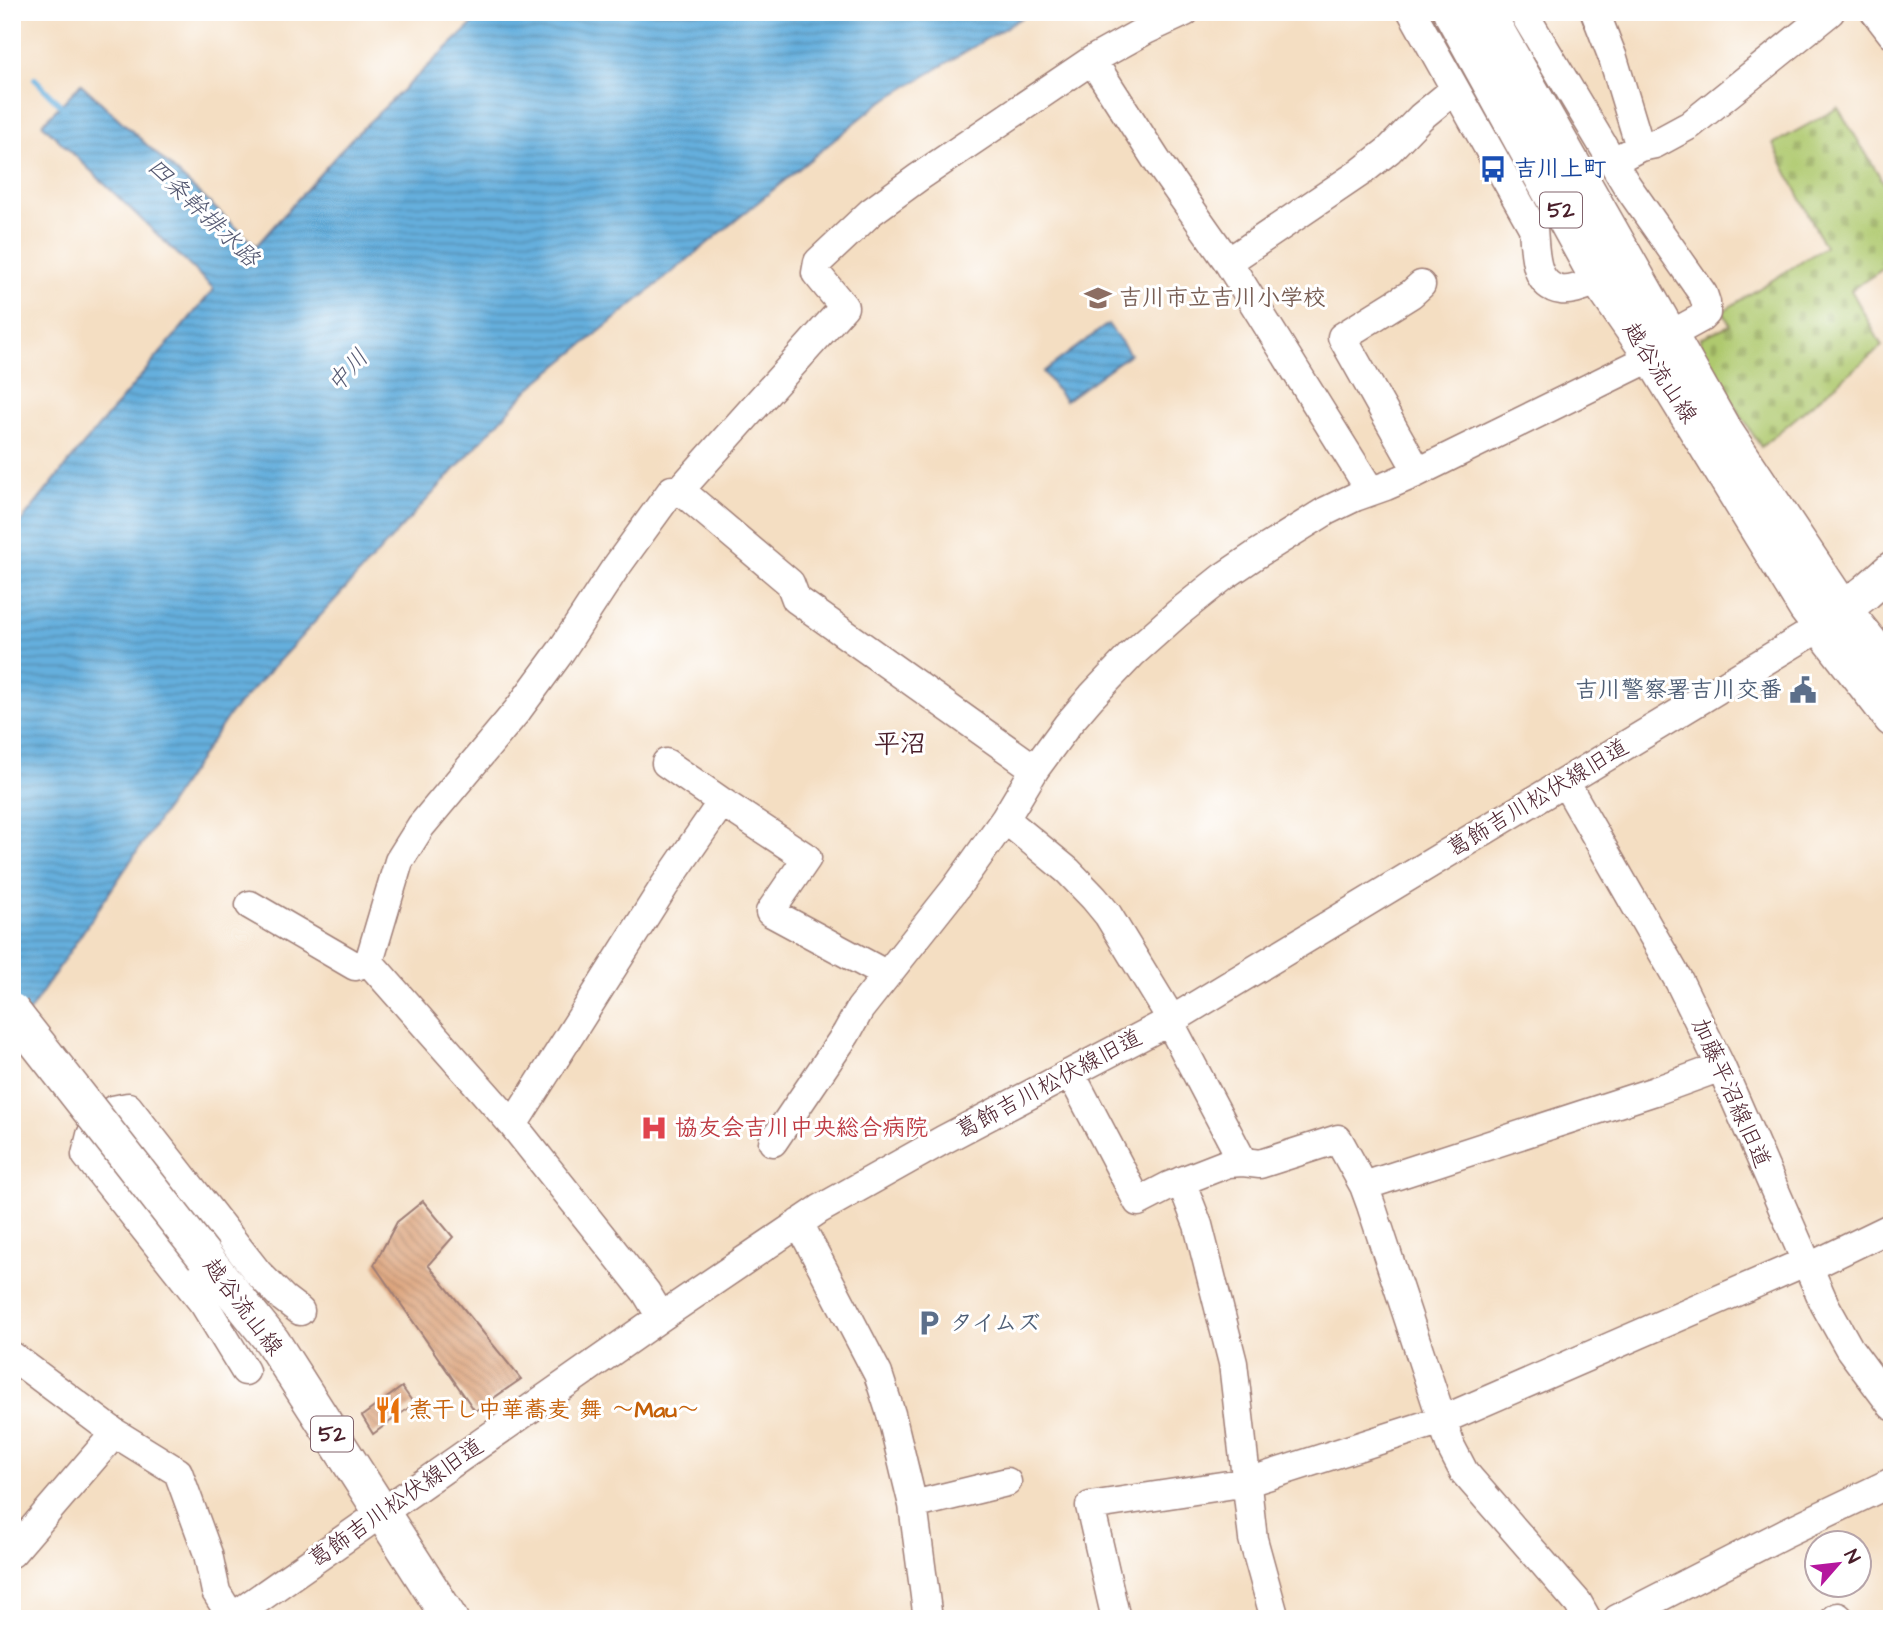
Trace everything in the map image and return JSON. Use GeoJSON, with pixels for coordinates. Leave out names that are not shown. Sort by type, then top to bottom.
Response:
{"type":"FeatureCollection","features":[{"type":"Feature","properties":{"kind":"main road","name":"越谷流山線"},"geometry":{"type":"LineString","coordinates":[[1451,12],[1599,281],[1661,346],[1722,427],[1892,719]]}},
{"type":"Feature","properties":{"kind":"main road","name":"越谷流山線"},"geometry":{"type":"LineString","coordinates":[[1486,12],[1661,346]]}},
{"type":"Feature","properties":{"kind":"main road"},"geometry":{"type":"LineString","coordinates":[[1832,619],[1892,569]]}},
{"type":"Feature","properties":{"kind":"main road","name":"越谷流山線"},"geometry":{"type":"LineString","coordinates":[[1832,619],[1892,670]]}},
{"type":"Feature","properties":{"kind":"main road","name":"越谷流山線"},"geometry":{"type":"LineString","coordinates":[[12,1011],[272,1342],[450,1619]]}},
{"type":"Feature","properties":{"kind":"street"},"geometry":{"type":"LineString","coordinates":[[680,490],[844,307],[816,273],[818,262],[870,212],[1092,60],[1185,12]]}},
{"type":"Feature","properties":{"kind":"street"},"geometry":{"type":"LineString","coordinates":[[1412,12],[1533,228],[1535,261],[1541,275],[1550,287],[1562,290],[1599,281]]}},
{"type":"Feature","properties":{"kind":"street"},"geometry":{"type":"LineString","coordinates":[[773,1142],[860,1009],[955,889],[1068,724],[1132,654],[1178,613],[1223,577],[1325,511],[1418,472],[1661,346],[1706,313],[1703,295],[1612,162],[1523,12]]}},
{"type":"Feature","properties":{"kind":"street"},"geometry":{"type":"LineString","coordinates":[[1595,12],[1613,58],[1640,147]]}},
{"type":"Feature","properties":{"kind":"street"},"geometry":{"type":"LineString","coordinates":[[1612,162],[1640,147],[1655,144],[1690,125],[1830,12]]}},
{"type":"Feature","properties":{"kind":"street"},"geometry":{"type":"LineString","coordinates":[[1875,12],[1892,34]]}},
{"type":"Feature","properties":{"kind":"street"},"geometry":{"type":"LineString","coordinates":[[1092,60],[1228,262],[1370,490]]}},
{"type":"Feature","properties":{"kind":"street"},"geometry":{"type":"LineString","coordinates":[[1228,262],[1361,172],[1389,150],[1420,117],[1455,89]]}},
{"type":"Feature","properties":{"kind":"street"},"geometry":{"type":"LineString","coordinates":[[1418,472],[1342,337],[1421,285]]}},
{"type":"Feature","properties":{"kind":"street"},"geometry":{"type":"LineString","coordinates":[[369,962],[399,861],[421,826],[517,711],[561,652],[614,570],[672,490],[680,490],[790,583],[796,599],[1035,769]]}},
{"type":"Feature","properties":{"kind":"street","name":"葛飾吉川松伏線旧道"},"geometry":{"type":"LineString","coordinates":[[231,1618],[799,1223],[864,1183],[1171,1021],[1832,619]]}},
{"type":"Feature","properties":{"kind":"street"},"geometry":{"type":"LineString","coordinates":[[666,763],[807,858],[771,912],[887,975]]}},
{"type":"Feature","properties":{"kind":"street","name":"加藤平沼線旧道"},"geometry":{"type":"LineString","coordinates":[[1565,782],[1679,981],[1721,1067],[1825,1305],[1849,1348],[1892,1406]]}},
{"type":"Feature","properties":{"kind":"street"},"geometry":{"type":"LineString","coordinates":[[513,1125],[665,885],[722,802]]}},
{"type":"Feature","properties":{"kind":"street"},"geometry":{"type":"LineString","coordinates":[[1005,818],[1068,871],[1108,915],[1171,1021],[1243,1162]]}},
{"type":"Feature","properties":{"kind":"street"},"geometry":{"type":"LineString","coordinates":[[250,905],[355,966],[369,962]]}},
{"type":"Feature","properties":{"kind":"street"},"geometry":{"type":"LineString","coordinates":[[369,962],[513,1125],[615,1251],[661,1317]]}},
{"type":"Feature","properties":{"kind":"street"},"geometry":{"type":"LineString","coordinates":[[1364,1186],[1721,1067]]}},
{"type":"Feature","properties":{"kind":"street"},"geometry":{"type":"LineString","coordinates":[[1071,1073],[1138,1202],[1181,1181],[1228,1163],[1260,1164],[1338,1139],[1364,1186],[1451,1447],[1464,1472],[1578,1603],[1587,1619]]}},
{"type":"Feature","properties":{"kind":"street"},"geometry":{"type":"LineString","coordinates":[[245,1371],[204,1304],[86,1155],[91,1135],[113,1110],[128,1107],[258,1273],[300,1311]]}},
{"type":"Feature","properties":{"kind":"street"},"geometry":{"type":"LineString","coordinates":[[1181,1181],[1198,1225],[1233,1363],[1253,1539],[1275,1619]]}},
{"type":"Feature","properties":{"kind":"street"},"geometry":{"type":"LineString","coordinates":[[799,1223],[878,1374],[891,1414],[913,1505],[928,1619]]}},
{"type":"Feature","properties":{"kind":"street"},"geometry":{"type":"LineString","coordinates":[[1116,1619],[1090,1506],[1248,1482],[1443,1420],[1892,1227]]}},
{"type":"Feature","properties":{"kind":"street"},"geometry":{"type":"LineString","coordinates":[[15,1365],[178,1472],[208,1554],[216,1592],[231,1618]]}},
{"type":"Feature","properties":{"kind":"street"},"geometry":{"type":"LineString","coordinates":[[12,1553],[115,1433]]}},
{"type":"Feature","properties":{"kind":"street"},"geometry":{"type":"LineString","coordinates":[[913,1505],[1007,1482]]}},
{"type":"Feature","properties":{"kind":"street"},"geometry":{"type":"LineString","coordinates":[[1617,1619],[1892,1482]]}},
{"type":"Feature","properties":{"kind":"green space"},"geometry":{"type":"Polygon","coordinates":[[[1838,108],[1892,196],[1892,263],[1851,290],[1882,346],[1761,447],[1701,353],[1700,338],[1730,325],[1723,311],[1825,247],[1773,144],[1838,108]]]}},
{"type":"Feature","properties":{"kind":"water","name":"中川"},"geometry":{"type":"Polygon","coordinates":[[[485,12],[1031,12],[877,105],[529,389],[229,715],[12,1037],[12,533],[214,289],[42,124],[81,84],[256,246],[350,140],[485,12]]]}},
{"type":"Feature","properties":{"kind":"water"},"geometry":{"type":"Polygon","coordinates":[[[1108,324],[1130,354],[1065,401],[1043,372],[1108,324]]]}},
{"type":"Feature","properties":{"kind":"building"},"geometry":{"type":"Polygon","coordinates":[[[423,1201],[453,1237],[428,1265],[521,1379],[475,1411],[374,1265],[397,1222],[423,1201]]]}},
{"type":"Feature","properties":{"kind":"building","name":"煮干し中華蕎麦 舞 〜Mau〜"},"geometry":{"type":"Polygon","coordinates":[[[402,1387],[414,1404],[373,1434],[362,1416],[402,1387]]]}},
{"type":"Feature","properties":{"kind":"waterway","name":"四条幹排水路"},"geometry":{"type":"LineString","coordinates":[[35,79],[65,110]]}},
{"type":"Feature","properties":{"kind":"place","name":"吉川上町"},"geometry":{"type":"Point","coordinates":[1493,169]}},
{"type":"Feature","properties":{"kind":"place","name":"吉川市立吉川小学校"},"geometry":{"type":"Point","coordinates":[1098,298]}},
{"type":"Feature","properties":{"kind":"place","name":"吉川警察署吉川交番"},"geometry":{"type":"Point","coordinates":[1803,690]}},
{"type":"Feature","properties":{"kind":"place","name":"協友会吉川中央総合病院"},"geometry":{"type":"Point","coordinates":[654,1128]}},
{"type":"Feature","properties":{"kind":"place","name":"タイムズ"},"geometry":{"type":"Point","coordinates":[929,1323]}},
{"type":"Feature","properties":{"kind":"place","name":"煮干し中華蕎麦 舞 〜Mau〜"},"geometry":{"type":"Point","coordinates":[388,1410]}},
{"type":"Feature","properties":{"kind":"district","name":"平沼"},"geometry":{"type":"Point","coordinates":[900,744]}}]}
